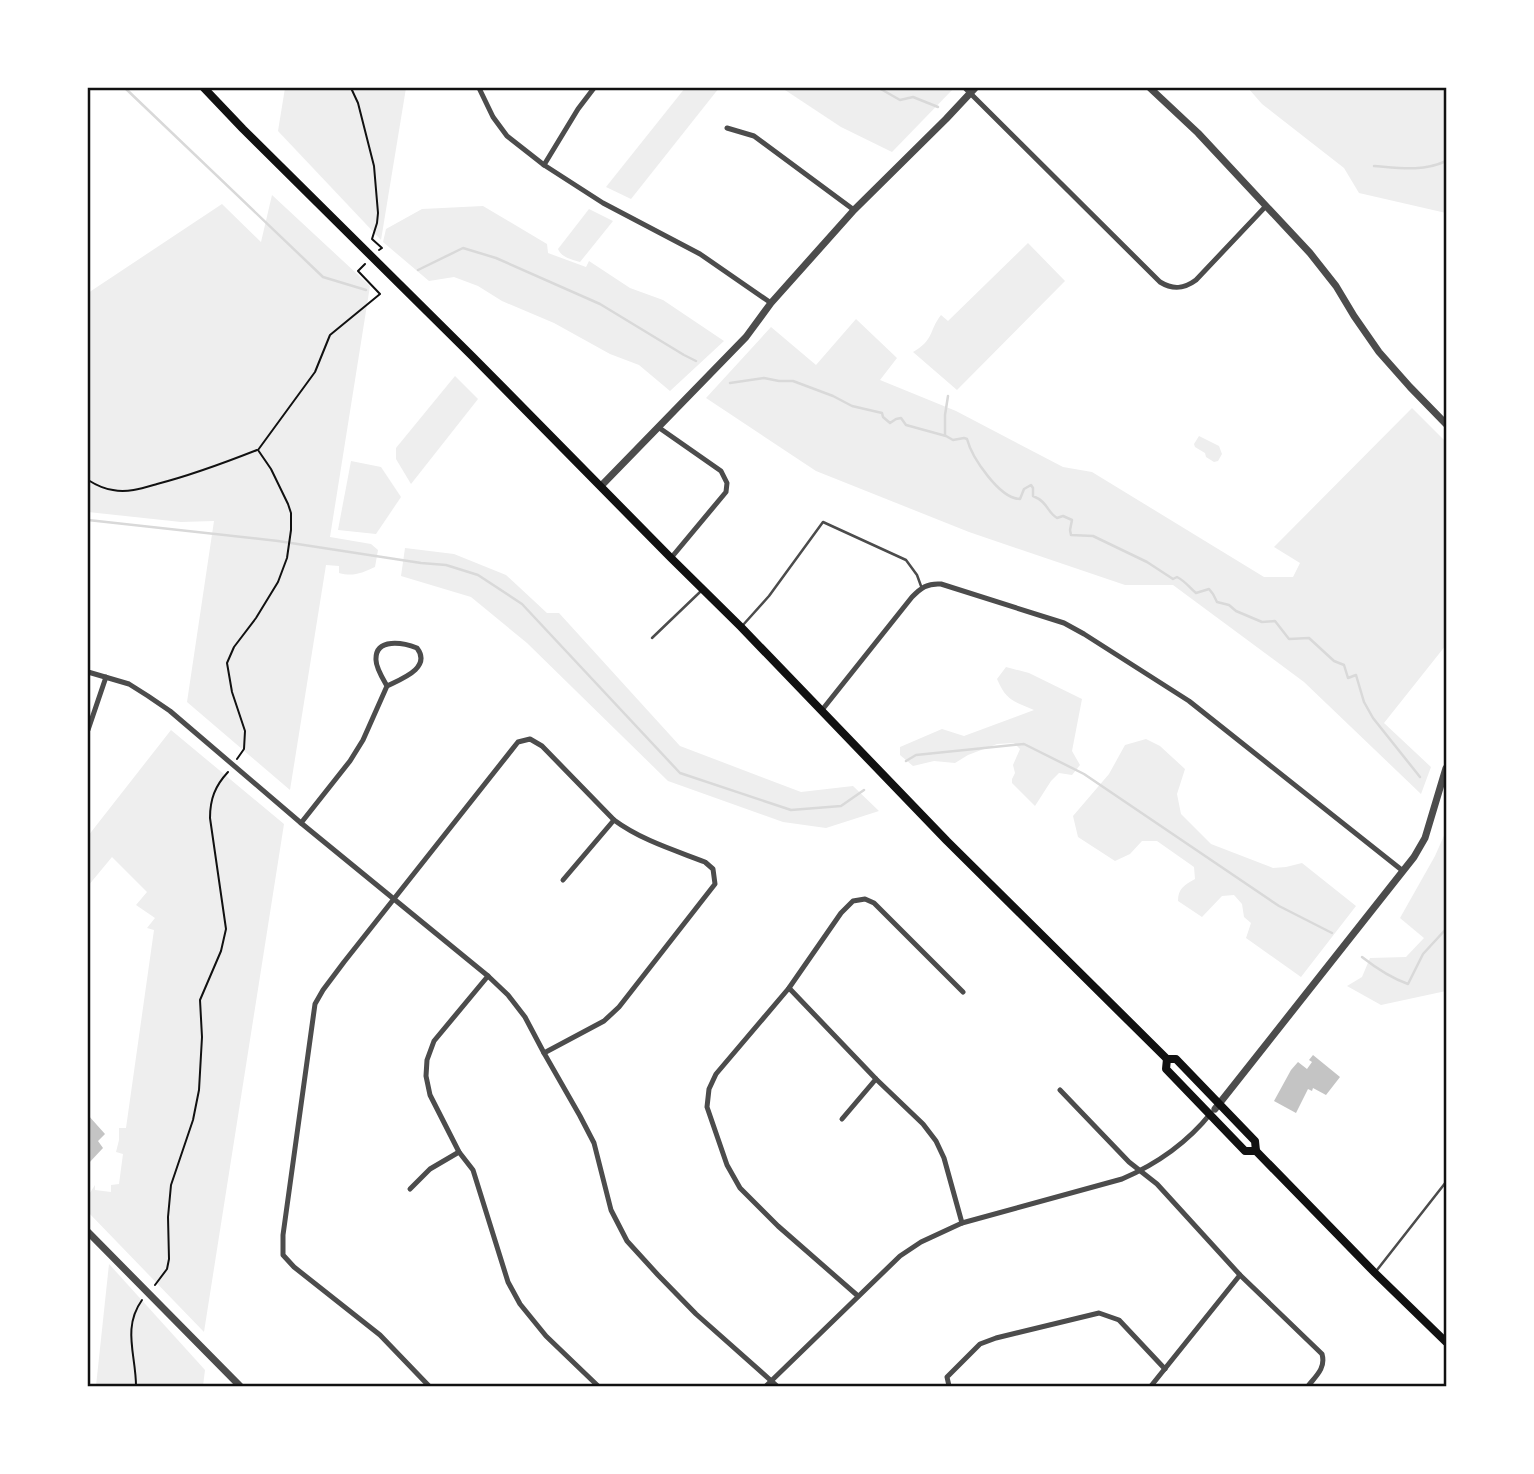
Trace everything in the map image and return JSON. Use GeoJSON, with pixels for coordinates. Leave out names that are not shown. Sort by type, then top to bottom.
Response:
{"type":"FeatureCollection","features":[{"type":"Feature","properties":{"kind":"main road"},"geometry":{"type":"LineString","coordinates":[[204,88],[741,627],[947,841],[1133,1027],[1167,1059],[1176,1059],[1245,1152],[1256,1152]]}},
{"type":"Feature","properties":{"kind":"main road"},"geometry":{"type":"LineString","coordinates":[[1167,1059],[1166,1069],[1255,1141],[1256,1152],[1447,1342]]}},
{"type":"Feature","properties":{"kind":"street"},"geometry":{"type":"LineString","coordinates":[[480,88],[493,117],[507,136],[544,165],[603,203],[700,254],[771,303]]}},
{"type":"Feature","properties":{"kind":"street"},"geometry":{"type":"LineString","coordinates":[[544,165],[594,88]]}},
{"type":"Feature","properties":{"kind":"street"},"geometry":{"type":"LineString","coordinates":[[1150,88],[1198,133],[1318,262],[1379,352],[1447,424]]}},
{"type":"Feature","properties":{"kind":"street"},"geometry":{"type":"LineString","coordinates":[[601,486],[746,337],[771,303],[853,210],[970,89],[1160,282],[1169,287],[1188,286],[1196,280],[1266,206]]}},
{"type":"Feature","properties":{"kind":"street"},"geometry":{"type":"LineString","coordinates":[[727,128],[754,136],[853,210]]}},
{"type":"Feature","properties":{"kind":"street"},"geometry":{"type":"LineString","coordinates":[[658,427],[721,471],[727,483],[726,492],[671,558]]}},
{"type":"Feature","properties":{"kind":"street"},"geometry":{"type":"LineString","coordinates":[[822,710],[912,597],[922,587],[932,583],[941,584],[1063,623],[1084,634],[1189,701],[1403,871]]}},
{"type":"Feature","properties":{"kind":"street"},"geometry":{"type":"LineString","coordinates":[[301,823],[350,761],[363,740],[387,686],[418,669],[422,654],[417,648],[391,643],[378,651],[376,660],[387,686]]}},
{"type":"Feature","properties":{"kind":"street"},"geometry":{"type":"LineString","coordinates":[[88,672],[129,684],[187,725],[508,995],[525,1017],[594,1143],[611,1210],[628,1241],[696,1314],[778,1387]]}},
{"type":"Feature","properties":{"kind":"street"},"geometry":{"type":"LineString","coordinates":[[88,730],[106,677]]}},
{"type":"Feature","properties":{"kind":"street"},"geometry":{"type":"LineString","coordinates":[[429,1387],[380,1335],[294,1267],[283,1255],[315,1004],[344,962],[518,742],[530,738],[542,746],[625,829],[646,840],[705,862],[713,869],[715,884],[619,1007],[604,1021],[544,1053]]}},
{"type":"Feature","properties":{"kind":"street"},"geometry":{"type":"LineString","coordinates":[[766,1387],[900,1256],[920,1242],[962,1223],[1122,1179],[1157,1162],[1187,1139],[1215,1109],[1414,857],[1424,838],[1447,768]]}},
{"type":"Feature","properties":{"kind":"street"},"geometry":{"type":"LineString","coordinates":[[563,880],[614,820]]}},
{"type":"Feature","properties":{"kind":"street"},"geometry":{"type":"LineString","coordinates":[[858,1296],[778,1226],[740,1188],[727,1165],[707,1107],[709,1089],[716,1074],[789,988],[841,913],[853,901],[865,899],[874,903],[964,992]]}},
{"type":"Feature","properties":{"kind":"street"},"geometry":{"type":"LineString","coordinates":[[488,976],[434,1041],[427,1060],[426,1076],[430,1095],[459,1152],[473,1170],[508,1282],[520,1304],[546,1336],[598,1387]]}},
{"type":"Feature","properties":{"kind":"street"},"geometry":{"type":"LineString","coordinates":[[789,988],[923,1124],[936,1141],[944,1158],[962,1223]]}},
{"type":"Feature","properties":{"kind":"street"},"geometry":{"type":"LineString","coordinates":[[842,1119],[876,1079]]}},
{"type":"Feature","properties":{"kind":"street"},"geometry":{"type":"LineString","coordinates":[[1060,1090],[1129,1162],[1157,1184],[1240,1275],[1322,1354],[1324,1361],[1321,1369],[1308,1387]]}},
{"type":"Feature","properties":{"kind":"street"},"geometry":{"type":"LineString","coordinates":[[410,1189],[430,1169],[459,1152]]}},
{"type":"Feature","properties":{"kind":"street"},"geometry":{"type":"LineString","coordinates":[[88,1232],[240,1387]]}},
{"type":"Feature","properties":{"kind":"street"},"geometry":{"type":"LineString","coordinates":[[1151,1387],[1240,1275]]}},
{"type":"Feature","properties":{"kind":"street"},"geometry":{"type":"LineString","coordinates":[[949,1387],[947,1377],[980,1344],[1099,1313],[1119,1320],[1165,1369]]}},
{"type":"Feature","properties":{"kind":"lane"},"geometry":{"type":"LineString","coordinates":[[741,627],[769,596],[823,522],[906,560],[922,587]]}},
{"type":"Feature","properties":{"kind":"lane"},"geometry":{"type":"LineString","coordinates":[[652,638],[702,590]]}},
{"type":"Feature","properties":{"kind":"lane"},"geometry":{"type":"LineString","coordinates":[[1375,1273],[1447,1182]]}},
{"type":"Feature","properties":{"kind":"path"},"geometry":{"type":"LineString","coordinates":[[88,480],[115,491],[139,489],[194,474],[258,450],[315,372],[330,335],[380,294],[358,271],[382,248],[372,239],[378,213],[374,166],[358,103],[351,88]]}},
{"type":"Feature","properties":{"kind":"path"},"geometry":{"type":"LineString","coordinates":[[136,1387],[136,1368],[130,1341],[131,1322],[147,1292],[167,1269],[172,1185],[193,1120],[199,1090],[202,1037],[200,1000],[221,951],[226,929],[210,803],[221,779],[233,766],[246,744],[227,663],[234,647],[278,582],[287,558],[291,530],[288,504],[271,469],[258,450]]}},
{"type":"Feature","properties":{"kind":"shaded area"},"geometry":{"type":"Polygon","coordinates":[[[285,88],[406,88],[381,240],[278,131],[285,88]]]}},
{"type":"Feature","properties":{"kind":"shaded area"},"geometry":{"type":"Polygon","coordinates":[[[685,88],[719,88],[631,199],[606,187],[685,88]]]}},
{"type":"Feature","properties":{"kind":"shaded area"},"geometry":{"type":"Polygon","coordinates":[[[782,88],[953,89],[892,152],[841,127],[782,88]]]}},
{"type":"Feature","properties":{"kind":"shaded area"},"geometry":{"type":"Polygon","coordinates":[[[1248,88],[1446,88],[1446,213],[1359,193],[1344,168],[1262,104],[1248,88]]]}},
{"type":"Feature","properties":{"kind":"shaded area"},"geometry":{"type":"Polygon","coordinates":[[[272,195],[370,286],[330,537],[371,544],[378,550],[375,567],[362,573],[339,573],[339,566],[326,565],[290,790],[187,702],[214,521],[181,522],[88,512],[88,293],[222,204],[261,242],[272,195]]]}},
{"type":"Feature","properties":{"kind":"shaded area"},"geometry":{"type":"Polygon","coordinates":[[[483,206],[547,244],[548,253],[586,267],[589,261],[630,288],[663,300],[724,341],[670,391],[639,365],[610,354],[554,323],[502,301],[478,286],[454,277],[429,281],[383,242],[386,229],[422,209],[483,206]]]}},
{"type":"Feature","properties":{"kind":"shaded area"},"geometry":{"type":"Polygon","coordinates":[[[589,209],[613,221],[580,262],[564,256],[558,249],[589,209]]]}},
{"type":"Feature","properties":{"kind":"shaded area"},"geometry":{"type":"Polygon","coordinates":[[[1028,243],[1065,281],[957,390],[913,352],[928,339],[941,315],[948,321],[1028,243]]]}},
{"type":"Feature","properties":{"kind":"shaded area"},"geometry":{"type":"Polygon","coordinates":[[[856,319],[897,358],[880,380],[956,411],[1063,467],[1092,472],[1264,577],[1293,577],[1300,563],[1274,547],[1412,408],[1446,442],[1446,645],[1384,723],[1431,767],[1421,794],[1304,682],[1173,585],[1125,585],[969,532],[816,471],[706,398],[771,327],[816,365],[856,319]]]}},
{"type":"Feature","properties":{"kind":"shaded area"},"geometry":{"type":"Polygon","coordinates":[[[455,376],[478,399],[411,484],[396,459],[396,448],[455,376]]]}},
{"type":"Feature","properties":{"kind":"shaded area"},"geometry":{"type":"Polygon","coordinates":[[[1199,436],[1219,446],[1222,454],[1218,461],[1214,462],[1195,447],[1199,436]]]}},
{"type":"Feature","properties":{"kind":"shaded area"},"geometry":{"type":"Polygon","coordinates":[[[351,461],[381,467],[401,497],[376,534],[338,530],[351,461]]]}},
{"type":"Feature","properties":{"kind":"shaded area"},"geometry":{"type":"Polygon","coordinates":[[[405,548],[454,554],[506,575],[547,613],[559,613],[680,746],[801,792],[853,786],[879,811],[826,828],[783,822],[668,781],[527,643],[471,597],[401,576],[405,548]]]}},
{"type":"Feature","properties":{"kind":"shaded area"},"geometry":{"type":"Polygon","coordinates":[[[1006,667],[1029,673],[1082,699],[1072,751],[1080,765],[1072,775],[1059,773],[1035,806],[1012,783],[1015,773],[1013,765],[1020,749],[1014,743],[997,744],[955,763],[934,761],[913,766],[900,755],[900,747],[942,729],[964,736],[1034,710],[1012,700],[1004,692],[997,679],[1006,667]]]}},
{"type":"Feature","properties":{"kind":"shaded area"},"geometry":{"type":"Polygon","coordinates":[[[171,730],[284,824],[204,1332],[88,1212],[88,1196],[95,1185],[95,1190],[111,1192],[111,1185],[119,1184],[123,1154],[116,1152],[119,1128],[126,1128],[154,930],[147,928],[155,918],[136,905],[147,892],[112,857],[88,886],[88,836],[171,730]]]}},
{"type":"Feature","properties":{"kind":"shaded area"},"geometry":{"type":"Polygon","coordinates":[[[1146,739],[1160,746],[1185,769],[1177,794],[1181,814],[1211,844],[1273,868],[1302,863],[1356,906],[1301,977],[1246,938],[1251,923],[1244,917],[1242,904],[1234,895],[1222,896],[1202,917],[1178,901],[1182,888],[1195,879],[1194,867],[1157,841],[1142,841],[1130,854],[1115,861],[1078,837],[1073,816],[1109,774],[1125,745],[1146,739]]]}},
{"type":"Feature","properties":{"kind":"shaded area"},"geometry":{"type":"Polygon","coordinates":[[[1446,831],[1446,991],[1381,1005],[1347,986],[1362,977],[1370,958],[1406,957],[1424,938],[1400,918],[1446,831]]]}},
{"type":"Feature","properties":{"kind":"shaded area"},"geometry":{"type":"Polygon","coordinates":[[[109,1264],[205,1370],[203,1386],[96,1386],[109,1264]]]}},
{"type":"Feature","properties":{"kind":"building"},"geometry":{"type":"Polygon","coordinates":[[[1313,1055],[1340,1077],[1326,1095],[1313,1088],[1312,1091],[1308,1089],[1296,1113],[1274,1101],[1291,1070],[1298,1062],[1307,1069],[1313,1055]]]}},
{"type":"Feature","properties":{"kind":"building"},"geometry":{"type":"Polygon","coordinates":[[[88,1115],[105,1134],[98,1141],[103,1148],[88,1164],[89,1138],[88,1115]]]}},
{"type":"Feature","properties":{"kind":"waterway"},"geometry":{"type":"LineString","coordinates":[[125,88],[323,277],[366,290]]}},
{"type":"Feature","properties":{"kind":"waterway"},"geometry":{"type":"LineString","coordinates":[[879,88],[900,100],[913,97],[938,107]]}},
{"type":"Feature","properties":{"kind":"waterway"},"geometry":{"type":"LineString","coordinates":[[1374,166],[1420,168],[1446,161]]}},
{"type":"Feature","properties":{"kind":"waterway"},"geometry":{"type":"LineString","coordinates":[[418,270],[463,248],[496,258],[600,304],[696,361]]}},
{"type":"Feature","properties":{"kind":"waterway"},"geometry":{"type":"LineString","coordinates":[[730,383],[764,378],[793,381],[852,406],[882,413],[890,423],[901,418],[906,425],[953,440],[967,439],[981,466],[996,485],[1012,497],[1020,499],[1024,489],[1031,485],[1033,496],[1042,501],[1054,516],[1072,520],[1071,535],[1093,536],[1147,562],[1173,579],[1177,577],[1196,593],[1209,589],[1217,602],[1229,605],[1236,611],[1262,622],[1275,621],[1289,639],[1309,638],[1334,661],[1344,665],[1348,678],[1356,675],[1364,702],[1373,718],[1420,777]]}},
{"type":"Feature","properties":{"kind":"waterway"},"geometry":{"type":"LineString","coordinates":[[945,435],[948,396]]}},
{"type":"Feature","properties":{"kind":"waterway"},"geometry":{"type":"LineString","coordinates":[[88,520],[278,541],[446,565],[478,575],[522,604],[680,773],[791,810],[841,806],[864,790]]}},
{"type":"Feature","properties":{"kind":"waterway"},"geometry":{"type":"LineString","coordinates":[[906,761],[916,755],[1024,744],[1084,774],[1279,906],[1332,933]]}},
{"type":"Feature","properties":{"kind":"waterway"},"geometry":{"type":"LineString","coordinates":[[1362,957],[1408,984],[1423,954],[1446,929]]}}]}
